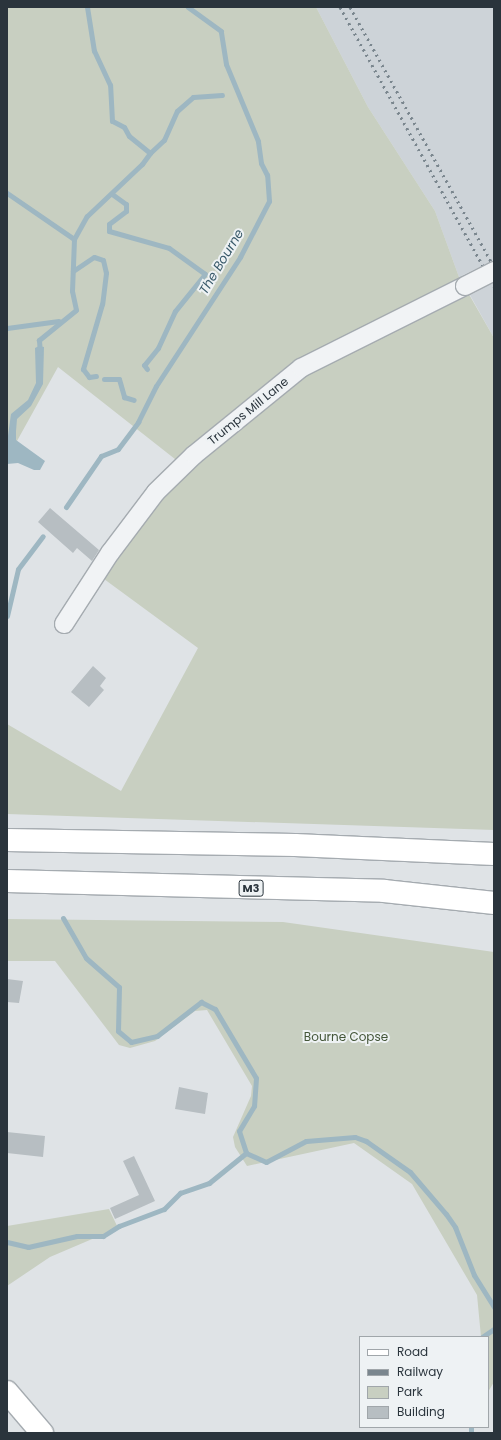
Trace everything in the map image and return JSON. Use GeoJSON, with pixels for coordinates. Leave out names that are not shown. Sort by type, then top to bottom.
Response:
{"type":"FeatureCollection","features":[{"type":"Feature","properties":{"kind":"main road"},"geometry":{"type":"LineString","coordinates":[[7,840],[295,845],[494,854]]}},
{"type":"Feature","properties":{"kind":"main road","name":"M3"},"geometry":{"type":"LineString","coordinates":[[7,881],[384,891],[494,903]]}},
{"type":"Feature","properties":{"kind":"main road"},"geometry":{"type":"LineString","coordinates":[[7,1392],[42,1433]]}},
{"type":"Feature","properties":{"kind":"street","name":"Trumps Mill Lane"},"geometry":{"type":"LineString","coordinates":[[64,624],[110,553],[156,492],[194,455],[301,368],[494,271]]}},
{"type":"Feature","properties":{"kind":"shaded area"},"geometry":{"type":"Polygon","coordinates":[[[316,7],[494,7],[494,260],[459,277],[435,211],[368,107],[316,7]]]}},
{"type":"Feature","properties":{"kind":"shaded area"},"geometry":{"type":"Polygon","coordinates":[[[494,282],[494,338],[470,295],[494,282]]]}},
{"type":"Feature","properties":{"kind":"green space"},"geometry":{"type":"Polygon","coordinates":[[[7,7],[316,7],[368,107],[435,211],[459,277],[494,338],[494,830],[7,814],[7,724],[121,791],[198,648],[104,579],[180,463],[58,367],[7,459],[7,7]]]}},
{"type":"Feature","properties":{"kind":"green space","name":"Bourne Copse"},"geometry":{"type":"Polygon","coordinates":[[[7,919],[283,922],[494,952],[494,1382],[489,1390],[489,1336],[481,1336],[477,1295],[412,1184],[354,1143],[247,1166],[235,1147],[233,1137],[251,1096],[252,1086],[207,1010],[195,1011],[155,1041],[130,1048],[119,1045],[55,961],[7,961],[7,919]]]}},
{"type":"Feature","properties":{"kind":"green space"},"geometry":{"type":"Polygon","coordinates":[[[109,1209],[118,1228],[50,1257],[7,1286],[7,1226],[109,1209]]]}},
{"type":"Feature","properties":{"kind":"water"},"geometry":{"type":"Polygon","coordinates":[[[39,346],[44,347],[43,384],[31,406],[17,419],[16,431],[16,440],[45,461],[40,470],[34,470],[18,463],[7,464],[7,443],[11,414],[28,400],[36,383],[35,348],[39,346]]]}},
{"type":"Feature","properties":{"kind":"building"},"geometry":{"type":"Polygon","coordinates":[[[50,508],[99,550],[92,561],[77,548],[73,553],[38,522],[50,508]]]}},
{"type":"Feature","properties":{"kind":"building"},"geometry":{"type":"Polygon","coordinates":[[[93,666],[106,678],[100,686],[104,690],[89,707],[71,692],[93,666]]]}},
{"type":"Feature","properties":{"kind":"building"},"geometry":{"type":"Polygon","coordinates":[[[7,979],[23,981],[19,1003],[7,1002],[7,979]]]}},
{"type":"Feature","properties":{"kind":"building"},"geometry":{"type":"Polygon","coordinates":[[[179,1087],[208,1093],[205,1114],[175,1109],[179,1087]]]}},
{"type":"Feature","properties":{"kind":"building"},"geometry":{"type":"Polygon","coordinates":[[[7,1132],[45,1136],[43,1157],[7,1153],[7,1132]]]}},
{"type":"Feature","properties":{"kind":"building"},"geometry":{"type":"Polygon","coordinates":[[[134,1156],[155,1201],[115,1219],[110,1208],[139,1195],[123,1161],[134,1156]]]}},
{"type":"Feature","properties":{"kind":"waterway"},"geometry":{"type":"LineString","coordinates":[[74,239],[87,216],[142,164],[150,153],[129,136],[124,127],[112,121],[110,85],[94,51],[87,7]]}},
{"type":"Feature","properties":{"kind":"waterway","name":"The Bourne"},"geometry":{"type":"LineString","coordinates":[[66,507],[101,456],[118,449],[138,422],[156,386],[240,257],[269,201],[267,175],[261,163],[258,141],[226,64],[221,31],[188,7]]}},
{"type":"Feature","properties":{"kind":"waterway"},"geometry":{"type":"LineString","coordinates":[[150,153],[164,140],[177,111],[193,97],[222,95]]}},
{"type":"Feature","properties":{"kind":"waterway","name":"The Bourne"},"geometry":{"type":"LineString","coordinates":[[7,193],[74,239],[72,291],[76,310],[39,340],[40,353]]}},
{"type":"Feature","properties":{"kind":"waterway"},"geometry":{"type":"LineString","coordinates":[[112,194],[126,204],[126,211],[109,224],[109,231],[169,248],[205,274],[175,311],[158,348],[144,365],[147,369]]}},
{"type":"Feature","properties":{"kind":"waterway"},"geometry":{"type":"LineString","coordinates":[[73,271],[94,257],[103,260],[106,273],[102,304],[83,369],[89,377],[96,376]]}},
{"type":"Feature","properties":{"kind":"waterway"},"geometry":{"type":"LineString","coordinates":[[7,328],[59,321]]}},
{"type":"Feature","properties":{"kind":"waterway"},"geometry":{"type":"LineString","coordinates":[[104,379],[119,379],[124,397],[134,400]]}},
{"type":"Feature","properties":{"kind":"waterway","name":"The Bourne"},"geometry":{"type":"LineString","coordinates":[[7,616],[18,569],[43,536]]}},
{"type":"Feature","properties":{"kind":"waterway"},"geometry":{"type":"LineString","coordinates":[[63,918],[86,958],[119,987],[118,1031],[131,1042],[157,1036],[201,1002],[215,1009],[256,1078],[254,1106],[239,1131],[246,1153]]}},
{"type":"Feature","properties":{"kind":"waterway","name":"The Bourne"},"geometry":{"type":"LineString","coordinates":[[246,1153],[266,1162],[306,1141],[355,1137],[366,1141],[410,1172],[446,1214],[455,1227],[474,1275],[494,1307]]}},
{"type":"Feature","properties":{"kind":"waterway"},"geometry":{"type":"LineString","coordinates":[[7,1242],[28,1247],[77,1236],[103,1236],[119,1226],[164,1209],[180,1193],[209,1183],[246,1153]]}},
{"type":"Feature","properties":{"kind":"waterway","name":"The Bourne"},"geometry":{"type":"LineString","coordinates":[[484,1336],[494,1329]]}},
{"type":"Feature","properties":{"kind":"waterway","name":"The Bourne"},"geometry":{"type":"LineString","coordinates":[[471,1428],[471,1433]]}},
{"type":"Feature","properties":{"kind":"railway"},"geometry":{"type":"LineString","coordinates":[[340,7],[494,286]]}},
{"type":"Feature","properties":{"kind":"railway"},"geometry":{"type":"LineString","coordinates":[[350,7],[494,267]]}}]}
